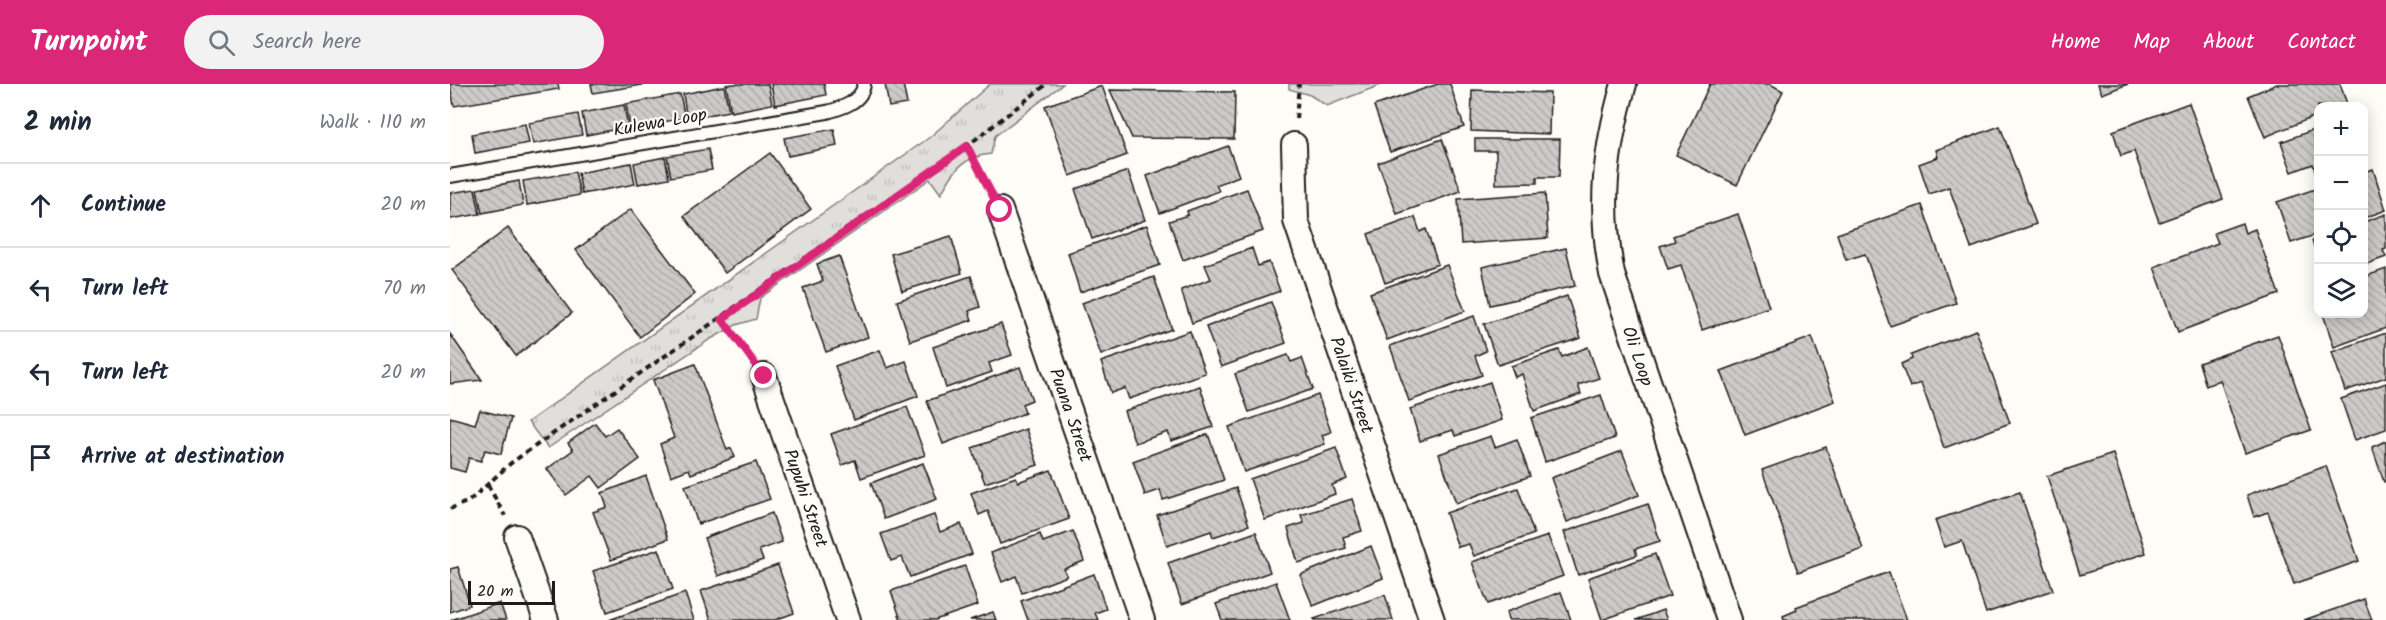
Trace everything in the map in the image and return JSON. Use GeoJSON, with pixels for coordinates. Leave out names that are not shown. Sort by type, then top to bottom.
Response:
{"type":"FeatureCollection","features":[{"type":"Feature","properties":{"kind":"street","name":"Oli Loop"},"geometry":{"type":"LineString","coordinates":[[1624,84],[1606,159],[1605,238],[1612,274],[1729,620]]}},
{"type":"Feature","properties":{"kind":"street","name":"Palaiki Street"},"geometry":{"type":"LineString","coordinates":[[1294,145],[1296,221],[1432,620]]}},
{"type":"Feature","properties":{"kind":"street","name":"Puana Street"},"geometry":{"type":"LineString","coordinates":[[1000,210],[1142,620]]}},
{"type":"Feature","properties":{"kind":"street","name":"Pupuhi Street"},"geometry":{"type":"LineString","coordinates":[[764,376],[848,620]]}},
{"type":"Feature","properties":{"kind":"street"},"geometry":{"type":"LineString","coordinates":[[518,537],[546,620]]}},
{"type":"Feature","properties":{"kind":"lane","name":"Kulewa Loop"},"geometry":{"type":"LineString","coordinates":[[450,176],[827,112],[846,107],[863,91],[864,84]]}},
{"type":"Feature","properties":{"kind":"path"},"geometry":{"type":"LineString","coordinates":[[450,509],[469,501],[511,463],[627,381],[722,319],[967,146],[1047,84]]}},
{"type":"Feature","properties":{"kind":"path"},"geometry":{"type":"LineString","coordinates":[[1294,145],[1299,84]]}},
{"type":"Feature","properties":{"kind":"path"},"geometry":{"type":"LineString","coordinates":[[967,146],[1000,210]]}},
{"type":"Feature","properties":{"kind":"path"},"geometry":{"type":"LineString","coordinates":[[722,319],[764,376]]}},
{"type":"Feature","properties":{"kind":"path"},"geometry":{"type":"LineString","coordinates":[[488,485],[518,537]]}},
{"type":"Feature","properties":{"kind":"green space"},"geometry":{"type":"Polygon","coordinates":[[[990,84],[1063,84],[995,136],[991,154],[973,158],[960,166],[941,194],[930,179],[760,298],[756,319],[736,325],[709,340],[548,448],[528,422],[930,137],[990,84]]]}},
{"type":"Feature","properties":{"kind":"green space"},"geometry":{"type":"Polygon","coordinates":[[[1289,84],[1383,84],[1327,106],[1310,95],[1289,89],[1289,84]]]}},
{"type":"Feature","properties":{"kind":"building"},"geometry":{"type":"Polygon","coordinates":[[[450,84],[558,84],[559,89],[454,106],[450,84]]]}},
{"type":"Feature","properties":{"kind":"building"},"geometry":{"type":"Polygon","coordinates":[[[591,84],[648,84],[593,93],[591,84]]]}},
{"type":"Feature","properties":{"kind":"building"},"geometry":{"type":"Polygon","coordinates":[[[768,84],[772,104],[731,112],[726,85],[768,84]]]}},
{"type":"Feature","properties":{"kind":"building"},"geometry":{"type":"Polygon","coordinates":[[[771,84],[824,84],[826,95],[775,105],[771,84]]]}},
{"type":"Feature","properties":{"kind":"building"},"geometry":{"type":"Polygon","coordinates":[[[885,84],[903,84],[907,104],[889,107],[885,84]]]}},
{"type":"Feature","properties":{"kind":"building"},"geometry":{"type":"Polygon","coordinates":[[[1438,84],[1450,84],[1464,127],[1390,152],[1374,106],[1438,84]]]}},
{"type":"Feature","properties":{"kind":"building"},"geometry":{"type":"Polygon","coordinates":[[[1710,84],[1770,84],[1783,91],[1737,185],[1676,155],[1710,84]]]}},
{"type":"Feature","properties":{"kind":"building"},"geometry":{"type":"Polygon","coordinates":[[[2098,84],[2128,84],[2102,94],[2098,84]]]}},
{"type":"Feature","properties":{"kind":"building"},"geometry":{"type":"Polygon","coordinates":[[[2277,84],[2340,84],[2346,102],[2314,102],[2314,117],[2265,137],[2248,96],[2277,84]]]}},
{"type":"Feature","properties":{"kind":"building"},"geometry":{"type":"Polygon","coordinates":[[[724,86],[729,111],[687,119],[683,94],[724,86]]]}},
{"type":"Feature","properties":{"kind":"building"},"geometry":{"type":"Polygon","coordinates":[[[1102,86],[1127,155],[1070,176],[1045,106],[1102,86]]]}},
{"type":"Feature","properties":{"kind":"building"},"geometry":{"type":"Polygon","coordinates":[[[1110,90],[1235,92],[1234,139],[1132,138],[1110,90]]]}},
{"type":"Feature","properties":{"kind":"building"},"geometry":{"type":"Polygon","coordinates":[[[1472,90],[1550,93],[1549,134],[1471,131],[1472,90]]]}},
{"type":"Feature","properties":{"kind":"building"},"geometry":{"type":"Polygon","coordinates":[[[680,94],[685,118],[630,128],[626,104],[680,94]]]}},
{"type":"Feature","properties":{"kind":"building"},"geometry":{"type":"Polygon","coordinates":[[[2189,103],[2223,199],[2159,222],[2134,151],[2121,156],[2113,131],[2189,103]]]}},
{"type":"Feature","properties":{"kind":"building"},"geometry":{"type":"Polygon","coordinates":[[[624,105],[628,127],[586,135],[582,113],[624,105]]]}},
{"type":"Feature","properties":{"kind":"building"},"geometry":{"type":"Polygon","coordinates":[[[578,114],[582,135],[533,144],[529,123],[578,114]]]}},
{"type":"Feature","properties":{"kind":"building"},"geometry":{"type":"Polygon","coordinates":[[[525,124],[529,143],[475,153],[472,134],[525,124]]]}},
{"type":"Feature","properties":{"kind":"building"},"geometry":{"type":"Polygon","coordinates":[[[2000,126],[2036,224],[1971,248],[1949,187],[1929,194],[1919,164],[1938,157],[1936,150],[2000,126]]]}},
{"type":"Feature","properties":{"kind":"building"},"geometry":{"type":"Polygon","coordinates":[[[834,129],[837,146],[788,156],[784,138],[834,129]]]}},
{"type":"Feature","properties":{"kind":"building"},"geometry":{"type":"Polygon","coordinates":[[[2314,130],[2314,167],[2313,164],[2292,172],[2281,142],[2314,130]]]}},
{"type":"Feature","properties":{"kind":"building"},"geometry":{"type":"Polygon","coordinates":[[[1442,139],[1461,191],[1397,214],[1378,163],[1442,139]]]}},
{"type":"Feature","properties":{"kind":"building"},"geometry":{"type":"Polygon","coordinates":[[[1475,139],[1560,139],[1559,177],[1537,177],[1537,183],[1496,184],[1496,151],[1475,151],[1475,139]]]}},
{"type":"Feature","properties":{"kind":"building"},"geometry":{"type":"Polygon","coordinates":[[[1228,146],[1239,176],[1216,185],[1219,191],[1160,213],[1147,176],[1228,146]]]}},
{"type":"Feature","properties":{"kind":"building"},"geometry":{"type":"Polygon","coordinates":[[[708,149],[712,170],[671,177],[667,156],[708,149]]]}},
{"type":"Feature","properties":{"kind":"building"},"geometry":{"type":"Polygon","coordinates":[[[770,153],[811,209],[725,273],[684,216],[770,153]]]}},
{"type":"Feature","properties":{"kind":"building"},"geometry":{"type":"Polygon","coordinates":[[[665,157],[669,178],[638,184],[634,163],[665,157]]]}},
{"type":"Feature","properties":{"kind":"building"},"geometry":{"type":"Polygon","coordinates":[[[631,163],[635,184],[582,194],[578,173],[631,163]]]}},
{"type":"Feature","properties":{"kind":"building"},"geometry":{"type":"Polygon","coordinates":[[[2373,169],[2386,210],[2368,217],[2368,210],[2368,171],[2373,169]]]}},
{"type":"Feature","properties":{"kind":"building"},"geometry":{"type":"Polygon","coordinates":[[[1128,171],[1145,220],[1092,239],[1075,189],[1128,171]]]}},
{"type":"Feature","properties":{"kind":"building"},"geometry":{"type":"Polygon","coordinates":[[[575,172],[580,195],[527,205],[523,181],[575,172]]]}},
{"type":"Feature","properties":{"kind":"building"},"geometry":{"type":"Polygon","coordinates":[[[519,181],[523,205],[482,213],[477,189],[519,181]]]}},
{"type":"Feature","properties":{"kind":"building"},"geometry":{"type":"Polygon","coordinates":[[[475,189],[480,214],[450,219],[450,193],[475,189]]]}},
{"type":"Feature","properties":{"kind":"building"},"geometry":{"type":"Polygon","coordinates":[[[1247,189],[1263,231],[1183,260],[1169,221],[1188,215],[1187,211],[1247,189]]]}},
{"type":"Feature","properties":{"kind":"building"},"geometry":{"type":"Polygon","coordinates":[[[2314,189],[2314,235],[2291,243],[2277,202],[2314,189]]]}},
{"type":"Feature","properties":{"kind":"building"},"geometry":{"type":"Polygon","coordinates":[[[1545,193],[1548,238],[1461,244],[1458,199],[1545,193]]]}},
{"type":"Feature","properties":{"kind":"building"},"geometry":{"type":"Polygon","coordinates":[[[1922,205],[1956,303],[1890,326],[1865,254],[1846,260],[1837,234],[1922,205]]]}},
{"type":"Feature","properties":{"kind":"building"},"geometry":{"type":"Polygon","coordinates":[[[631,209],[695,294],[640,337],[576,250],[631,209]]]}},
{"type":"Feature","properties":{"kind":"building"},"geometry":{"type":"Polygon","coordinates":[[[1738,214],[1769,307],[1702,330],[1681,265],[1668,269],[1660,246],[1675,241],[1673,236],[1738,214]]]}},
{"type":"Feature","properties":{"kind":"building"},"geometry":{"type":"Polygon","coordinates":[[[2386,214],[2386,249],[2383,250],[2386,257],[2368,264],[2368,221],[2386,214]]]}},
{"type":"Feature","properties":{"kind":"building"},"geometry":{"type":"Polygon","coordinates":[[[1415,217],[1420,232],[1426,229],[1438,264],[1385,283],[1368,234],[1415,217]]]}},
{"type":"Feature","properties":{"kind":"building"},"geometry":{"type":"Polygon","coordinates":[[[2242,223],[2245,233],[2255,229],[2279,294],[2178,332],[2154,267],[2218,243],[2214,233],[2242,223]]]}},
{"type":"Feature","properties":{"kind":"building"},"geometry":{"type":"Polygon","coordinates":[[[1147,225],[1160,265],[1080,292],[1068,253],[1147,225]]]}},
{"type":"Feature","properties":{"kind":"building"},"geometry":{"type":"Polygon","coordinates":[[[508,228],[572,313],[516,356],[452,270],[508,228]]]}},
{"type":"Feature","properties":{"kind":"building"},"geometry":{"type":"Polygon","coordinates":[[[951,236],[962,273],[902,291],[891,254],[951,236]]]}},
{"type":"Feature","properties":{"kind":"building"},"geometry":{"type":"Polygon","coordinates":[[[1252,248],[1258,266],[1269,262],[1280,291],[1192,323],[1181,290],[1211,279],[1205,265],[1252,248]]]}},
{"type":"Feature","properties":{"kind":"building"},"geometry":{"type":"Polygon","coordinates":[[[1566,248],[1575,286],[1490,305],[1482,267],[1566,248]]]}},
{"type":"Feature","properties":{"kind":"building"},"geometry":{"type":"Polygon","coordinates":[[[839,256],[868,337],[826,352],[803,288],[823,281],[817,264],[839,256]]]}},
{"type":"Feature","properties":{"kind":"building"},"geometry":{"type":"Polygon","coordinates":[[[1447,265],[1465,311],[1387,340],[1370,293],[1447,265]]]}},
{"type":"Feature","properties":{"kind":"building"},"geometry":{"type":"Polygon","coordinates":[[[2386,269],[2386,328],[2334,347],[2324,318],[2368,318],[2368,276],[2386,269]]]}},
{"type":"Feature","properties":{"kind":"building"},"geometry":{"type":"Polygon","coordinates":[[[971,276],[980,307],[969,311],[972,320],[910,341],[897,301],[971,276]]]}},
{"type":"Feature","properties":{"kind":"building"},"geometry":{"type":"Polygon","coordinates":[[[1154,277],[1172,329],[1101,355],[1082,303],[1154,277]]]}},
{"type":"Feature","properties":{"kind":"building"},"geometry":{"type":"Polygon","coordinates":[[[1567,296],[1581,338],[1498,365],[1484,324],[1567,296]]]}},
{"type":"Feature","properties":{"kind":"building"},"geometry":{"type":"Polygon","coordinates":[[[1271,302],[1286,343],[1221,367],[1206,327],[1271,302]]]}},
{"type":"Feature","properties":{"kind":"building"},"geometry":{"type":"Polygon","coordinates":[[[1474,316],[1486,351],[1475,356],[1482,375],[1409,401],[1390,346],[1474,316]]]}},
{"type":"Feature","properties":{"kind":"building"},"geometry":{"type":"Polygon","coordinates":[[[1001,324],[1012,355],[989,363],[992,372],[946,388],[933,347],[1001,324]]]}},
{"type":"Feature","properties":{"kind":"building"},"geometry":{"type":"Polygon","coordinates":[[[1976,330],[2010,423],[1944,448],[1921,383],[1910,387],[1901,364],[1912,359],[1911,355],[1976,330]]]}},
{"type":"Feature","properties":{"kind":"building"},"geometry":{"type":"Polygon","coordinates":[[[1190,331],[1205,373],[1129,399],[1125,388],[1111,393],[1101,362],[1190,331]]]}},
{"type":"Feature","properties":{"kind":"building"},"geometry":{"type":"Polygon","coordinates":[[[2386,333],[2386,377],[2345,391],[2332,352],[2386,333]]]}},
{"type":"Feature","properties":{"kind":"building"},"geometry":{"type":"Polygon","coordinates":[[[450,334],[482,380],[450,384],[450,334]]]}},
{"type":"Feature","properties":{"kind":"building"},"geometry":{"type":"Polygon","coordinates":[[[2278,335],[2311,430],[2245,453],[2220,380],[2206,386],[2199,363],[2278,335]]]}},
{"type":"Feature","properties":{"kind":"building"},"geometry":{"type":"Polygon","coordinates":[[[1812,337],[1835,401],[1745,435],[1721,371],[1812,337]]]}},
{"type":"Feature","properties":{"kind":"building"},"geometry":{"type":"Polygon","coordinates":[[[1588,347],[1599,378],[1578,385],[1581,394],[1534,411],[1522,374],[1515,377],[1511,366],[1559,350],[1562,357],[1588,347]]]}},
{"type":"Feature","properties":{"kind":"building"},"geometry":{"type":"Polygon","coordinates":[[[880,350],[887,368],[906,361],[918,396],[854,420],[835,366],[880,350]]]}},
{"type":"Feature","properties":{"kind":"building"},"geometry":{"type":"Polygon","coordinates":[[[1288,355],[1291,362],[1302,358],[1313,389],[1249,412],[1235,374],[1288,355]]]}},
{"type":"Feature","properties":{"kind":"building"},"geometry":{"type":"Polygon","coordinates":[[[695,364],[727,450],[731,448],[735,457],[691,474],[689,469],[671,476],[660,444],[674,438],[653,380],[695,364]]]}},
{"type":"Feature","properties":{"kind":"building"},"geometry":{"type":"Polygon","coordinates":[[[1020,367],[1032,400],[1022,404],[1025,413],[943,444],[927,401],[1020,367]]]}},
{"type":"Feature","properties":{"kind":"building"},"geometry":{"type":"Polygon","coordinates":[[[1490,382],[1502,420],[1455,436],[1453,430],[1420,441],[1410,409],[1490,382]]]}},
{"type":"Feature","properties":{"kind":"building"},"geometry":{"type":"Polygon","coordinates":[[[2386,383],[2386,429],[2355,440],[2341,399],[2386,383]]]}},
{"type":"Feature","properties":{"kind":"building"},"geometry":{"type":"Polygon","coordinates":[[[1200,386],[1213,427],[1171,441],[1168,432],[1135,443],[1124,411],[1200,386]]]}},
{"type":"Feature","properties":{"kind":"building"},"geometry":{"type":"Polygon","coordinates":[[[1318,395],[1331,432],[1322,435],[1325,444],[1244,472],[1229,427],[1318,395]]]}},
{"type":"Feature","properties":{"kind":"building"},"geometry":{"type":"Polygon","coordinates":[[[1601,395],[1615,438],[1545,462],[1531,418],[1601,395]]]}},
{"type":"Feature","properties":{"kind":"building"},"geometry":{"type":"Polygon","coordinates":[[[907,407],[925,455],[861,478],[855,460],[842,465],[831,434],[907,407]]]}},
{"type":"Feature","properties":{"kind":"building"},"geometry":{"type":"Polygon","coordinates":[[[480,410],[511,418],[501,454],[485,450],[481,461],[469,458],[465,472],[450,468],[450,417],[475,424],[480,410]]]}},
{"type":"Feature","properties":{"kind":"building"},"geometry":{"type":"Polygon","coordinates":[[[595,423],[605,436],[617,428],[640,459],[601,488],[592,476],[566,495],[547,469],[573,450],[568,443],[595,423]]]}},
{"type":"Feature","properties":{"kind":"building"},"geometry":{"type":"Polygon","coordinates":[[[1026,429],[1038,465],[985,483],[972,448],[1026,429]]]}},
{"type":"Feature","properties":{"kind":"building"},"geometry":{"type":"Polygon","coordinates":[[[1208,434],[1224,480],[1163,500],[1160,490],[1145,495],[1133,461],[1208,434]]]}},
{"type":"Feature","properties":{"kind":"building"},"geometry":{"type":"Polygon","coordinates":[[[1491,436],[1495,447],[1517,439],[1530,476],[1456,503],[1439,454],[1491,436]]]}},
{"type":"Feature","properties":{"kind":"building"},"geometry":{"type":"Polygon","coordinates":[[[2386,441],[2386,481],[2384,482],[2372,447],[2386,441]]]}},
{"type":"Feature","properties":{"kind":"building"},"geometry":{"type":"Polygon","coordinates":[[[1826,447],[1863,549],[1798,572],[1762,470],[1826,447]]]}},
{"type":"Feature","properties":{"kind":"building"},"geometry":{"type":"Polygon","coordinates":[[[1336,448],[1347,479],[1332,485],[1335,494],[1265,520],[1250,479],[1336,448]]]}},
{"type":"Feature","properties":{"kind":"building"},"geometry":{"type":"Polygon","coordinates":[[[1622,451],[1639,495],[1567,522],[1551,478],[1622,451]]]}},
{"type":"Feature","properties":{"kind":"building"},"geometry":{"type":"Polygon","coordinates":[[[2113,454],[2146,553],[2080,575],[2047,476],[2113,454]]]}},
{"type":"Feature","properties":{"kind":"building"},"geometry":{"type":"Polygon","coordinates":[[[756,462],[770,499],[698,524],[685,486],[756,462]]]}},
{"type":"Feature","properties":{"kind":"building"},"geometry":{"type":"Polygon","coordinates":[[[923,463],[937,499],[884,519],[871,483],[923,463]]]}},
{"type":"Feature","properties":{"kind":"building"},"geometry":{"type":"Polygon","coordinates":[[[2326,466],[2359,561],[2294,584],[2268,512],[2254,517],[2247,495],[2326,466]]]}},
{"type":"Feature","properties":{"kind":"building"},"geometry":{"type":"Polygon","coordinates":[[[1051,470],[1069,519],[1000,544],[988,511],[979,515],[971,493],[1016,477],[1018,482],[1051,470]]]}},
{"type":"Feature","properties":{"kind":"building"},"geometry":{"type":"Polygon","coordinates":[[[646,476],[668,539],[611,560],[593,512],[607,507],[602,493],[646,476]]]}},
{"type":"Feature","properties":{"kind":"building"},"geometry":{"type":"Polygon","coordinates":[[[1236,488],[1249,525],[1213,537],[1211,531],[1167,546],[1157,515],[1236,488]]]}},
{"type":"Feature","properties":{"kind":"building"},"geometry":{"type":"Polygon","coordinates":[[[1518,488],[1534,534],[1474,556],[1469,544],[1458,547],[1446,513],[1518,488]]]}},
{"type":"Feature","properties":{"kind":"building"},"geometry":{"type":"Polygon","coordinates":[[[2020,492],[2053,590],[1986,613],[1962,541],[1944,547],[1935,520],[2020,492]]]}},
{"type":"Feature","properties":{"kind":"building"},"geometry":{"type":"Polygon","coordinates":[[[1352,499],[1362,531],[1343,537],[1346,548],[1298,563],[1288,528],[1304,523],[1301,515],[1352,499]]]}},
{"type":"Feature","properties":{"kind":"building"},"geometry":{"type":"Polygon","coordinates":[[[1648,504],[1660,541],[1635,549],[1637,555],[1578,575],[1564,532],[1648,504]]]}},
{"type":"Feature","properties":{"kind":"building"},"geometry":{"type":"Polygon","coordinates":[[[772,513],[782,542],[759,550],[763,560],[718,576],[704,538],[772,513]]]}},
{"type":"Feature","properties":{"kind":"building"},"geometry":{"type":"Polygon","coordinates":[[[934,515],[940,532],[961,524],[972,554],[910,577],[902,557],[891,561],[881,534],[934,515]]]}},
{"type":"Feature","properties":{"kind":"building"},"geometry":{"type":"Polygon","coordinates":[[[1073,531],[1084,561],[1064,569],[1067,576],[1022,593],[1016,576],[1002,582],[991,553],[1040,534],[1043,542],[1073,531]]]}},
{"type":"Feature","properties":{"kind":"building"},"geometry":{"type":"Polygon","coordinates":[[[1256,532],[1270,572],[1182,604],[1168,563],[1256,532]]]}},
{"type":"Feature","properties":{"kind":"building"},"geometry":{"type":"Polygon","coordinates":[[[1548,536],[1563,576],[1488,604],[1472,562],[1548,536]]]}},
{"type":"Feature","properties":{"kind":"building"},"geometry":{"type":"Polygon","coordinates":[[[1371,546],[1383,578],[1313,606],[1300,575],[1371,546]]]}},
{"type":"Feature","properties":{"kind":"building"},"geometry":{"type":"Polygon","coordinates":[[[659,549],[673,589],[607,612],[593,571],[659,549]]]}},
{"type":"Feature","properties":{"kind":"building"},"geometry":{"type":"Polygon","coordinates":[[[1655,554],[1670,596],[1602,620],[1588,578],[1655,554]]]}},
{"type":"Feature","properties":{"kind":"building"},"geometry":{"type":"Polygon","coordinates":[[[778,565],[794,613],[775,620],[711,620],[701,591],[778,565]]]}},
{"type":"Feature","properties":{"kind":"building"},"geometry":{"type":"Polygon","coordinates":[[[965,566],[978,605],[935,620],[901,620],[891,591],[965,566]]]}},
{"type":"Feature","properties":{"kind":"building"},"geometry":{"type":"Polygon","coordinates":[[[458,567],[470,605],[450,612],[450,569],[458,567]]]}},
{"type":"Feature","properties":{"kind":"building"},"geometry":{"type":"Polygon","coordinates":[[[1889,572],[1907,620],[1784,620],[1783,616],[1797,610],[1796,607],[1889,572]]]}},
{"type":"Feature","properties":{"kind":"building"},"geometry":{"type":"Polygon","coordinates":[[[1094,574],[1106,609],[1095,613],[1098,620],[1028,620],[1021,601],[1094,574]]]}},
{"type":"Feature","properties":{"kind":"building"},"geometry":{"type":"Polygon","coordinates":[[[1276,582],[1290,620],[1222,620],[1216,604],[1276,582]]]}},
{"type":"Feature","properties":{"kind":"building"},"geometry":{"type":"Polygon","coordinates":[[[1561,592],[1571,620],[1508,620],[1506,612],[1561,592]]]}},
{"type":"Feature","properties":{"kind":"building"},"geometry":{"type":"Polygon","coordinates":[[[685,593],[694,620],[609,620],[685,593]]]}},
{"type":"Feature","properties":{"kind":"building"},"geometry":{"type":"Polygon","coordinates":[[[1385,595],[1393,620],[1314,619],[1385,595]]]}},
{"type":"Feature","properties":{"kind":"building"},"geometry":{"type":"Polygon","coordinates":[[[2364,599],[2372,620],[2304,620],[2364,599]]]}},
{"type":"Feature","properties":{"kind":"building"},"geometry":{"type":"Polygon","coordinates":[[[500,603],[506,620],[451,620],[500,603]]]}},
{"type":"Feature","properties":{"kind":"building"},"geometry":{"type":"Polygon","coordinates":[[[1663,610],[1667,620],[1636,620],[1663,610]]]}},
{"type":"Feature","properties":{"kind":"building"},"geometry":{"type":"Polygon","coordinates":[[[993,612],[996,620],[970,620],[993,612]]]}},
{"type":"Feature","properties":{"kind":"route"},"geometry":{"type":"LineString","coordinates":[[764,376],[722,319],[967,146],[1000,210]]}}]}
